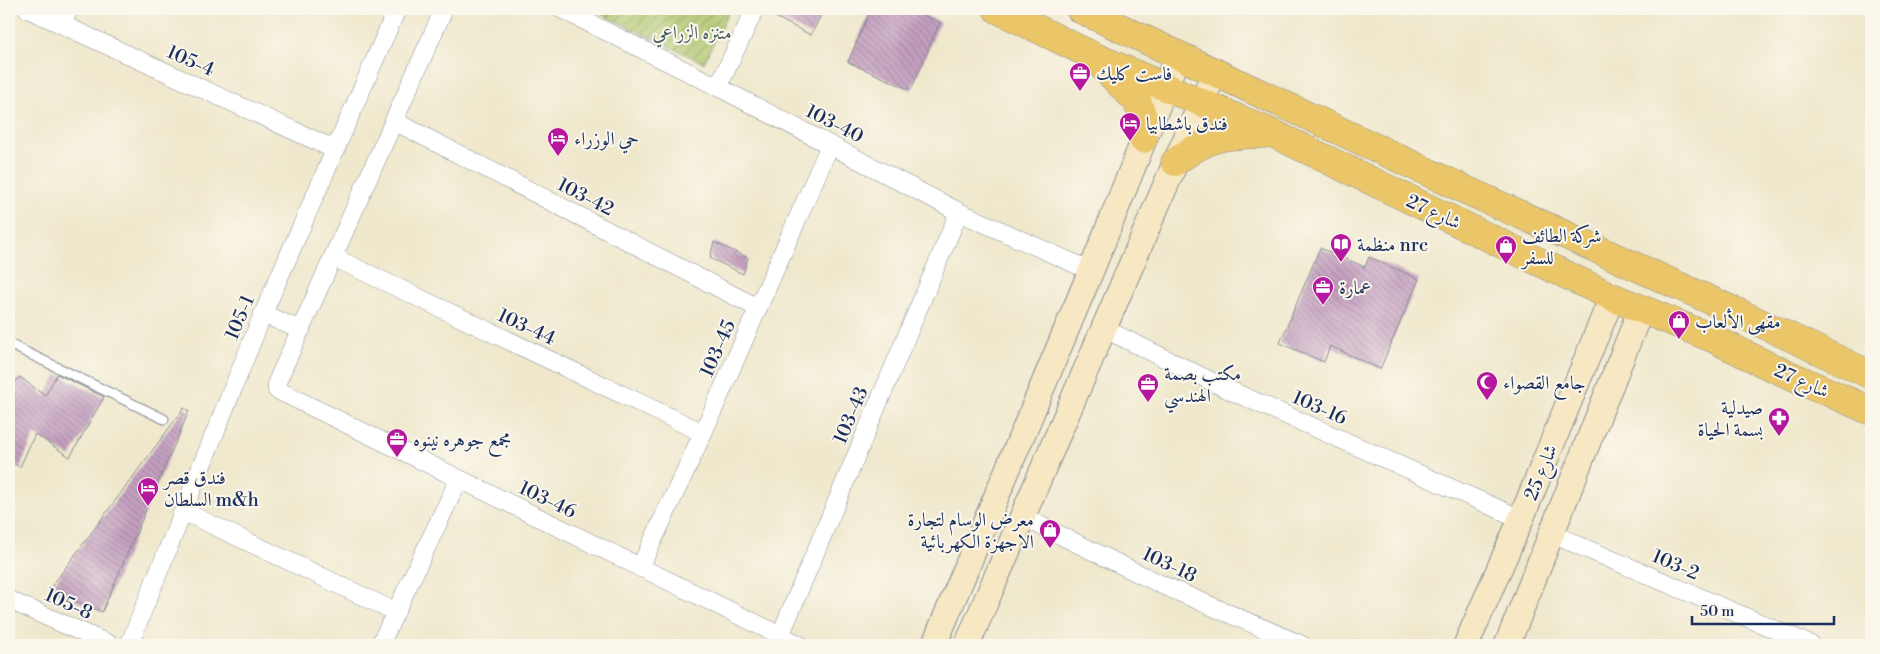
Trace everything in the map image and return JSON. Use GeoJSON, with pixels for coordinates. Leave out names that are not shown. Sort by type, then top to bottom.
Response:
{"type":"FeatureCollection","features":[{"type":"Feature","properties":{"kind":"main road","name":"شارع 27"},"geometry":{"type":"LineString","coordinates":[[997,9],[1091,55],[1272,133],[1612,297],[1712,338],[1767,365],[1871,411]]}},
{"type":"Feature","properties":{"kind":"main road","name":"شارع 27"},"geometry":{"type":"LineString","coordinates":[[1080,9],[1468,191],[1730,308],[1871,375]]}},
{"type":"Feature","properties":{"kind":"main road"},"geometry":{"type":"LineString","coordinates":[[1091,55],[1137,101],[1143,117],[1143,139]]}},
{"type":"Feature","properties":{"kind":"main road"},"geometry":{"type":"LineString","coordinates":[[934,645],[1091,271],[1178,55]]}},
{"type":"Feature","properties":{"kind":"main road"},"geometry":{"type":"LineString","coordinates":[[967,645],[1024,517],[1215,71]]}},
{"type":"Feature","properties":{"kind":"main road"},"geometry":{"type":"LineString","coordinates":[[1175,162],[1208,140],[1222,136],[1272,133]]}},
{"type":"Feature","properties":{"kind":"main road","name":"شارع 25"},"geometry":{"type":"LineString","coordinates":[[1466,645],[1521,519],[1612,297]]}},
{"type":"Feature","properties":{"kind":"main road","name":"شارع 25"},"geometry":{"type":"LineString","coordinates":[[1507,645],[1641,309]]}},
{"type":"Feature","properties":{"kind":"street","name":"105-4"},"geometry":{"type":"LineString","coordinates":[[28,9],[336,150]]}},
{"type":"Feature","properties":{"kind":"street"},"geometry":{"type":"LineString","coordinates":[[62,25],[69,9]]}},
{"type":"Feature","properties":{"kind":"street","name":"105-1"},"geometry":{"type":"LineString","coordinates":[[132,644],[263,314],[397,9]]}},
{"type":"Feature","properties":{"kind":"street"},"geometry":{"type":"LineString","coordinates":[[263,314],[301,330],[444,9]]}},
{"type":"Feature","properties":{"kind":"street","name":"103-40"},"geometry":{"type":"LineString","coordinates":[[561,9],[718,87],[960,212],[1091,271]]}},
{"type":"Feature","properties":{"kind":"street"},"geometry":{"type":"LineString","coordinates":[[718,87],[755,9]]}},
{"type":"Feature","properties":{"kind":"street","name":"103-42"},"geometry":{"type":"LineString","coordinates":[[394,121],[758,308]]}},
{"type":"Feature","properties":{"kind":"street","name":"103-45"},"geometry":{"type":"LineString","coordinates":[[640,568],[703,433],[830,145]]}},
{"type":"Feature","properties":{"kind":"street","name":"103-43"},"geometry":{"type":"LineString","coordinates":[[780,636],[960,212]]}},
{"type":"Feature","properties":{"kind":"street","name":"103-44"},"geometry":{"type":"LineString","coordinates":[[333,257],[703,433]]}},
{"type":"Feature","properties":{"kind":"street","name":"103-16"},"geometry":{"type":"LineString","coordinates":[[1105,329],[1229,390],[1521,519]]}},
{"type":"Feature","properties":{"kind":"street","name":"103-46"},"geometry":{"type":"LineString","coordinates":[[301,330],[277,382],[277,390],[800,645]]}},
{"type":"Feature","properties":{"kind":"street"},"geometry":{"type":"LineString","coordinates":[[380,645],[459,479]]}},
{"type":"Feature","properties":{"kind":"street"},"geometry":{"type":"LineString","coordinates":[[183,512],[396,612]]}},
{"type":"Feature","properties":{"kind":"street","name":"103-18"},"geometry":{"type":"LineString","coordinates":[[1024,517],[1160,584],[1302,645]]}},
{"type":"Feature","properties":{"kind":"street","name":"103-2"},"geometry":{"type":"LineString","coordinates":[[1552,534],[1811,645]]}},
{"type":"Feature","properties":{"kind":"street","name":"105-8"},"geometry":{"type":"LineString","coordinates":[[9,600],[111,645]]}},
{"type":"Feature","properties":{"kind":"lane"},"geometry":{"type":"LineString","coordinates":[[9,344],[164,419]]}},
{"type":"Feature","properties":{"kind":"green space","name":"متنزه الزراعي"},"geometry":{"type":"Polygon","coordinates":[[[604,9],[730,9],[704,63],[601,14],[604,9]]]}},
{"type":"Feature","properties":{"kind":"building"},"geometry":{"type":"Polygon","coordinates":[[[766,9],[824,9],[811,35],[765,12],[766,9]]]}},
{"type":"Feature","properties":{"kind":"building"},"geometry":{"type":"Polygon","coordinates":[[[871,9],[909,9],[940,22],[911,90],[848,62],[871,9]]]}},
{"type":"Feature","properties":{"kind":"building"},"geometry":{"type":"Polygon","coordinates":[[[714,242],[748,258],[743,274],[710,258],[714,242]]]}},
{"type":"Feature","properties":{"kind":"building"},"geometry":{"type":"Polygon","coordinates":[[[1320,248],[1365,267],[1369,257],[1419,279],[1380,369],[1330,346],[1324,362],[1280,343],[1320,248]]]}},
{"type":"Feature","properties":{"kind":"building"},"geometry":{"type":"Polygon","coordinates":[[[57,374],[104,397],[70,457],[35,434],[20,467],[9,461],[9,399],[14,383],[20,377],[45,396],[57,374]]]}},
{"type":"Feature","properties":{"kind":"building"},"geometry":{"type":"Polygon","coordinates":[[[184,408],[189,411],[102,612],[49,590],[184,408]]]}},
{"type":"Feature","properties":{"kind":"place","name":"فاست كليك"},"geometry":{"type":"Point","coordinates":[1080,92]}},
{"type":"Feature","properties":{"kind":"place","name":"فندق باشطابيا"},"geometry":{"type":"Point","coordinates":[1130,142]}},
{"type":"Feature","properties":{"kind":"place","name":"حي الوزراء"},"geometry":{"type":"Point","coordinates":[558,157]}},
{"type":"Feature","properties":{"kind":"place","name":"منظمة nrc"},"geometry":{"type":"Point","coordinates":[1341,263]}},
{"type":"Feature","properties":{"kind":"place","name":"شركة الطائف للسفر"},"geometry":{"type":"Point","coordinates":[1506,265]}},
{"type":"Feature","properties":{"kind":"place","name":"عمارة"},"geometry":{"type":"Point","coordinates":[1323,306]}},
{"type":"Feature","properties":{"kind":"place","name":"مقهى الألعاب"},"geometry":{"type":"Point","coordinates":[1679,340]}},
{"type":"Feature","properties":{"kind":"place","name":"جامع القصواء"},"geometry":{"type":"Point","coordinates":[1487,401]}},
{"type":"Feature","properties":{"kind":"place","name":"مكتب بصمة الهندسي"},"geometry":{"type":"Point","coordinates":[1148,403]}},
{"type":"Feature","properties":{"kind":"place","name":"صيدلية بسمة الحياة"},"geometry":{"type":"Point","coordinates":[1779,437]}},
{"type":"Feature","properties":{"kind":"place","name":"مجمع جوهره نينوه"},"geometry":{"type":"Point","coordinates":[397,458]}},
{"type":"Feature","properties":{"kind":"place","name":"فندق قصر السلطان m&h"},"geometry":{"type":"Point","coordinates":[148,507]}},
{"type":"Feature","properties":{"kind":"place","name":"معرض الوسام لتجارة الاجهزة الكهربائية"},"geometry":{"type":"Point","coordinates":[1050,549]}}]}
